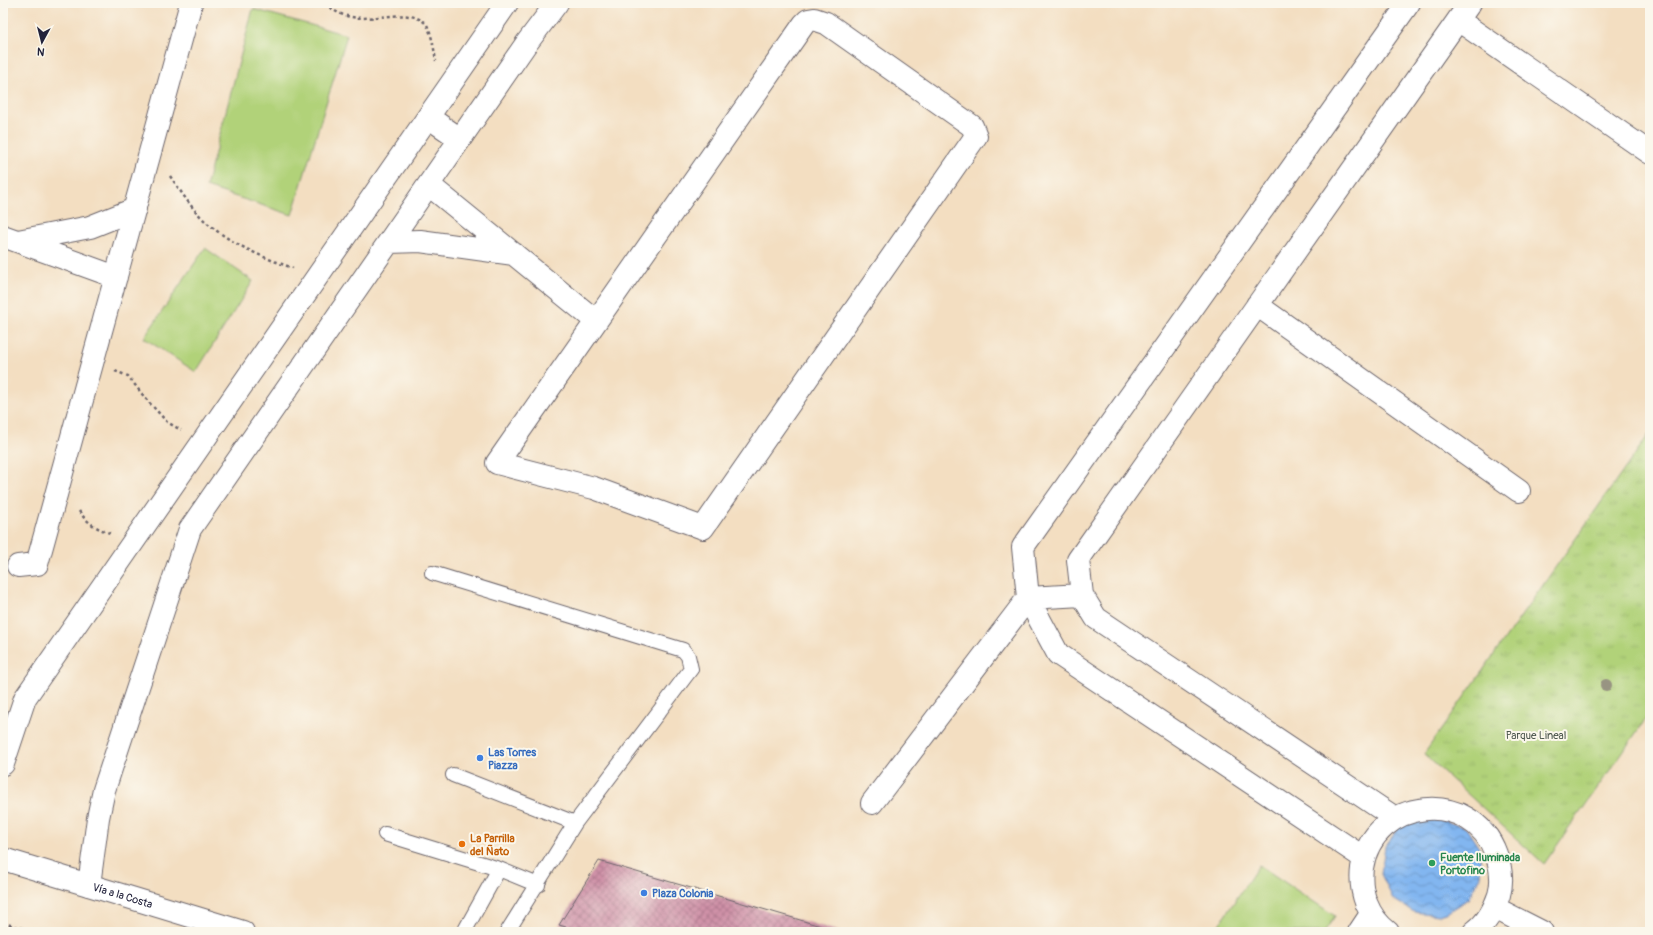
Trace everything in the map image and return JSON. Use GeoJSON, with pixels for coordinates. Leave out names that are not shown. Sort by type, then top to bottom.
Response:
{"type":"FeatureCollection","features":[{"type":"Feature","properties":{"kind":"street"},"geometry":{"type":"LineString","coordinates":[[18,566],[37,564],[190,3]]}},
{"type":"Feature","properties":{"kind":"street"},"geometry":{"type":"LineString","coordinates":[[3,764],[25,698],[138,534],[159,507],[507,3]]}},
{"type":"Feature","properties":{"kind":"street"},"geometry":{"type":"LineString","coordinates":[[89,885],[98,818],[104,790],[190,529],[460,139],[557,3]]}},
{"type":"Feature","properties":{"kind":"street"},"geometry":{"type":"LineString","coordinates":[[1364,858],[1058,654],[1028,598],[1023,547],[1409,3]]}},
{"type":"Feature","properties":{"kind":"street"},"geometry":{"type":"LineString","coordinates":[[1395,818],[1096,618],[1082,595],[1078,560],[1464,11],[1650,153]]}},
{"type":"Feature","properties":{"kind":"street"},"geometry":{"type":"LineString","coordinates":[[814,19],[826,23],[974,129],[975,138],[703,528],[594,488],[497,463],[596,321],[808,20],[814,19]]}},
{"type":"Feature","properties":{"kind":"street"},"geometry":{"type":"LineString","coordinates":[[428,117],[460,139]]}},
{"type":"Feature","properties":{"kind":"street"},"geometry":{"type":"LineString","coordinates":[[429,185],[596,321]]}},
{"type":"Feature","properties":{"kind":"street"},"geometry":{"type":"LineString","coordinates":[[11,239],[90,228],[135,209]]}},
{"type":"Feature","properties":{"kind":"street"},"geometry":{"type":"LineString","coordinates":[[11,239],[116,277]]}},
{"type":"Feature","properties":{"kind":"street"},"geometry":{"type":"LineString","coordinates":[[389,242],[420,241],[515,254]]}},
{"type":"Feature","properties":{"kind":"street"},"geometry":{"type":"LineString","coordinates":[[1257,305],[1519,491]]}},
{"type":"Feature","properties":{"kind":"street"},"geometry":{"type":"LineString","coordinates":[[872,803],[1028,598],[1082,595]]}},
{"type":"Feature","properties":{"kind":"street"},"geometry":{"type":"LineString","coordinates":[[1388,932],[1371,914],[1364,896],[1361,877],[1364,858],[1371,842],[1381,829],[1395,818],[1416,809],[1438,808],[1460,814],[1478,826],[1493,843],[1500,864],[1501,886],[1495,908],[1481,927],[1474,932]]}},
{"type":"Feature","properties":{"kind":"street","name":"Vía a la Costa"},"geometry":{"type":"LineString","coordinates":[[3,859],[243,932]]}},
{"type":"Feature","properties":{"kind":"street"},"geometry":{"type":"LineString","coordinates":[[1495,908],[1542,932]]}},
{"type":"Feature","properties":{"kind":"street"},"geometry":{"type":"LineString","coordinates":[[1359,932],[1371,914]]}},
{"type":"Feature","properties":{"kind":"lane"},"geometry":{"type":"LineString","coordinates":[[432,573],[683,650],[688,656],[691,669],[575,823],[508,932]]}},
{"type":"Feature","properties":{"kind":"lane"},"geometry":{"type":"LineString","coordinates":[[453,775],[575,823]]}},
{"type":"Feature","properties":{"kind":"lane"},"geometry":{"type":"LineString","coordinates":[[385,834],[499,869],[538,885]]}},
{"type":"Feature","properties":{"kind":"lane"},"geometry":{"type":"LineString","coordinates":[[464,932],[499,869]]}},
{"type":"Feature","properties":{"kind":"path"},"geometry":{"type":"LineString","coordinates":[[326,3],[329,7],[346,16],[368,15],[381,12]]}},
{"type":"Feature","properties":{"kind":"path"},"geometry":{"type":"LineString","coordinates":[[414,12],[420,16],[427,26],[444,94]]}},
{"type":"Feature","properties":{"kind":"path"},"geometry":{"type":"LineString","coordinates":[[150,150],[202,218],[231,240],[268,260],[297,270],[321,273]]}},
{"type":"Feature","properties":{"kind":"path"},"geometry":{"type":"LineString","coordinates":[[92,365],[107,368],[128,376],[167,422],[187,433],[206,438]]}},
{"type":"Feature","properties":{"kind":"path"},"geometry":{"type":"LineString","coordinates":[[76,507],[84,518],[99,530],[118,535],[138,534]]}},
{"type":"Feature","properties":{"kind":"path"},"geometry":{"type":"LineString","coordinates":[[3,923],[36,932]]}},
{"type":"Feature","properties":{"kind":"green space"},"geometry":{"type":"Polygon","coordinates":[[[253,9],[347,35],[292,215],[206,187],[253,9]]]}},
{"type":"Feature","properties":{"kind":"green space"},"geometry":{"type":"Polygon","coordinates":[[[205,248],[253,281],[196,372],[144,338],[205,248]]]}},
{"type":"Feature","properties":{"kind":"green space","name":"Parque Lineal"},"geometry":{"type":"Polygon","coordinates":[[[1650,433],[1650,713],[1544,864],[1424,754],[1650,433]]]}},
{"type":"Feature","properties":{"kind":"green space"},"geometry":{"type":"Polygon","coordinates":[[[1259,865],[1335,916],[1324,932],[1214,932],[1259,865]]]}},
{"type":"Feature","properties":{"kind":"water","name":"Fuente Iluminada Portofino"},"geometry":{"type":"Polygon","coordinates":[[[1423,814],[1466,828],[1481,851],[1480,877],[1469,898],[1448,912],[1439,915],[1414,912],[1393,899],[1381,874],[1385,846],[1401,825],[1423,814]]]}},
{"type":"Feature","properties":{"kind":"building","name":"Plaza Colonia"},"geometry":{"type":"Polygon","coordinates":[[[599,861],[841,932],[583,932],[559,925],[599,861]]]}},
{"type":"Feature","properties":{"kind":"place","name":"Las Torres Piazza"},"geometry":{"type":"Point","coordinates":[480,758]}},
{"type":"Feature","properties":{"kind":"place","name":"La Parrilla del Ñato"},"geometry":{"type":"Point","coordinates":[462,844]}},
{"type":"Feature","properties":{"kind":"place","name":"Fuente Iluminada Portofino"},"geometry":{"type":"Point","coordinates":[1432,863]}},
{"type":"Feature","properties":{"kind":"place","name":"Plaza Colonia"},"geometry":{"type":"Point","coordinates":[644,893]}}]}
